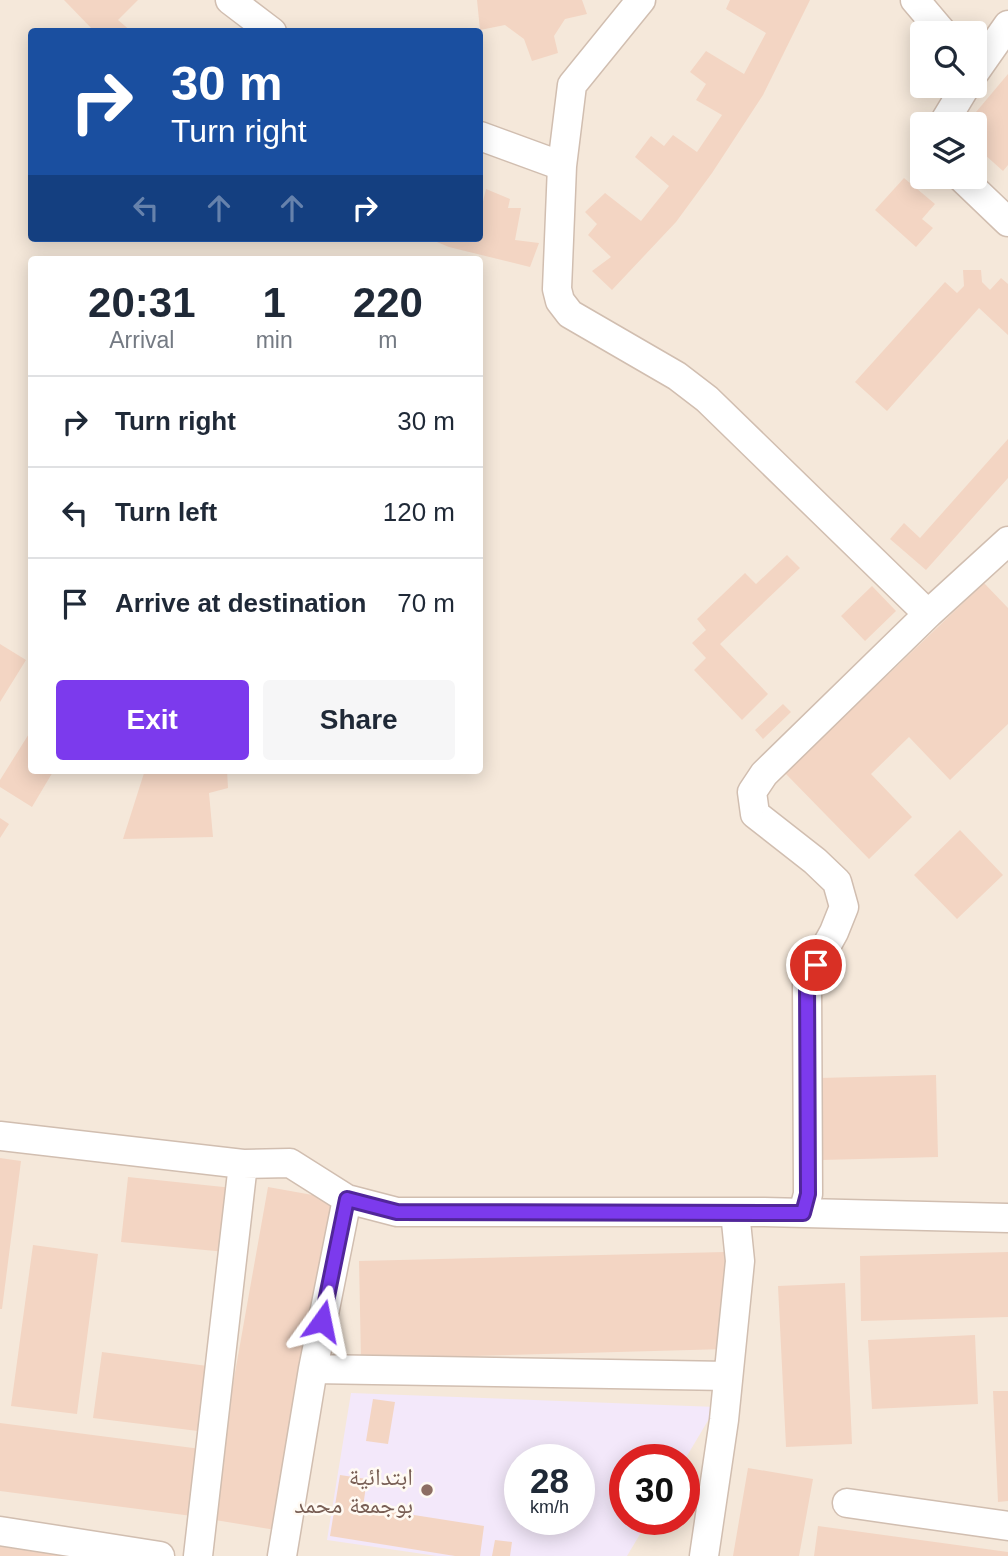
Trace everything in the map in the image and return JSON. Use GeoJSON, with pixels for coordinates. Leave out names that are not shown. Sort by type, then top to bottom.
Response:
{"type":"FeatureCollection","features":[{"type":"Feature","properties":{"kind":"street"},"geometry":{"type":"LineString","coordinates":[[230,0],[267,28]]}},
{"type":"Feature","properties":{"kind":"street"},"geometry":{"type":"LineString","coordinates":[[641,0],[572,85],[562,166],[557,289],[560,301],[570,314],[677,376],[707,399],[928,614]]}},
{"type":"Feature","properties":{"kind":"street"},"geometry":{"type":"LineString","coordinates":[[915,0],[933,21]]}},
{"type":"Feature","properties":{"kind":"street"},"geometry":{"type":"LineString","coordinates":[[987,54],[1008,25]]}},
{"type":"Feature","properties":{"kind":"street"},"geometry":{"type":"LineString","coordinates":[[483,137],[562,166]]}},
{"type":"Feature","properties":{"kind":"street"},"geometry":{"type":"LineString","coordinates":[[974,189],[1008,222]]}},
{"type":"Feature","properties":{"kind":"street"},"geometry":{"type":"LineString","coordinates":[[803,1213],[808,1194],[807,981],[834,932],[844,907],[837,882],[815,861],[755,814],[752,792],[764,774],[928,614],[1008,541]]}},
{"type":"Feature","properties":{"kind":"street"},"geometry":{"type":"LineString","coordinates":[[0,1136],[243,1164],[290,1163],[347,1199],[397,1212],[735,1212],[1008,1219]]}},
{"type":"Feature","properties":{"kind":"street"},"geometry":{"type":"LineString","coordinates":[[198,1556],[243,1164]]}},
{"type":"Feature","properties":{"kind":"street"},"geometry":{"type":"LineString","coordinates":[[281,1556],[313,1369],[347,1199]]}},
{"type":"Feature","properties":{"kind":"street"},"geometry":{"type":"LineString","coordinates":[[704,1556],[740,1261],[735,1212]]}},
{"type":"Feature","properties":{"kind":"street"},"geometry":{"type":"LineString","coordinates":[[313,1369],[728,1376]]}},
{"type":"Feature","properties":{"kind":"street"},"geometry":{"type":"LineString","coordinates":[[847,1503],[1008,1526]]}},
{"type":"Feature","properties":{"kind":"street"},"geometry":{"type":"LineString","coordinates":[[0,1531],[160,1556]]}},
{"type":"Feature","properties":{"kind":"shaded area"},"geometry":{"type":"Polygon","coordinates":[[[0,0],[1008,0],[1008,1556],[0,1556],[0,0]]]}},
{"type":"Feature","properties":{"kind":"shaded area","name":"ابتدائية بوجمعة محمد"},"geometry":{"type":"Polygon","coordinates":[[[351,1393],[716,1407],[694,1444],[609,1444],[609,1535],[639,1535],[627,1556],[437,1556],[327,1540],[351,1393]]]}},
{"type":"Feature","properties":{"kind":"building"},"geometry":{"type":"Polygon","coordinates":[[[64,0],[138,0],[118,20],[127,28],[91,28],[64,0]]]}},
{"type":"Feature","properties":{"kind":"building"},"geometry":{"type":"Polygon","coordinates":[[[477,0],[582,0],[587,14],[565,19],[554,36],[558,53],[532,61],[524,39],[505,25],[480,28],[477,0]]]}},
{"type":"Feature","properties":{"kind":"building"},"geometry":{"type":"Polygon","coordinates":[[[730,0],[810,0],[763,95],[712,173],[676,222],[612,290],[592,271],[611,257],[588,235],[597,224],[585,212],[605,193],[641,221],[669,186],[635,157],[651,136],[664,146],[673,135],[697,152],[722,115],[696,100],[706,84],[690,72],[706,51],[744,74],[766,33],[726,9],[730,0]]]}},
{"type":"Feature","properties":{"kind":"building"},"geometry":{"type":"Polygon","coordinates":[[[1008,74],[1008,165],[1003,171],[987,157],[987,112],[976,112],[1008,74]]]}},
{"type":"Feature","properties":{"kind":"building"},"geometry":{"type":"Polygon","coordinates":[[[904,178],[910,183],[910,189],[917,189],[935,204],[922,219],[933,228],[916,247],[875,210],[904,178]]]}},
{"type":"Feature","properties":{"kind":"building"},"geometry":{"type":"Polygon","coordinates":[[[486,189],[510,199],[508,208],[521,208],[515,240],[539,243],[530,267],[437,242],[483,242],[483,202],[486,189]]]}},
{"type":"Feature","properties":{"kind":"building"},"geometry":{"type":"Polygon","coordinates":[[[963,270],[981,270],[982,282],[990,290],[1001,278],[1008,284],[1008,335],[979,308],[887,411],[855,382],[945,282],[957,293],[964,286],[963,270]]]}},
{"type":"Feature","properties":{"kind":"building"},"geometry":{"type":"Polygon","coordinates":[[[1008,439],[1008,478],[926,570],[890,539],[904,523],[920,538],[1008,439]]]}},
{"type":"Feature","properties":{"kind":"building"},"geometry":{"type":"Polygon","coordinates":[[[787,555],[800,568],[720,644],[768,694],[742,720],[694,670],[706,658],[692,643],[706,630],[697,619],[745,573],[756,584],[787,555]]]}},
{"type":"Feature","properties":{"kind":"building"},"geometry":{"type":"Polygon","coordinates":[[[984,583],[1008,608],[1008,724],[950,780],[909,737],[871,774],[912,817],[869,859],[785,773],[984,583]]]}},
{"type":"Feature","properties":{"kind":"building"},"geometry":{"type":"Polygon","coordinates":[[[872,586],[896,611],[865,641],[841,616],[872,586]]]}},
{"type":"Feature","properties":{"kind":"building"},"geometry":{"type":"Polygon","coordinates":[[[0,644],[26,660],[0,702],[0,644]]]}},
{"type":"Feature","properties":{"kind":"building"},"geometry":{"type":"Polygon","coordinates":[[[783,704],[791,712],[763,739],[755,730],[783,704]]]}},
{"type":"Feature","properties":{"kind":"building"},"geometry":{"type":"Polygon","coordinates":[[[28,735],[28,774],[52,774],[32,807],[0,787],[0,780],[28,735]]]}},
{"type":"Feature","properties":{"kind":"building"},"geometry":{"type":"Polygon","coordinates":[[[144,774],[227,774],[228,788],[209,793],[213,837],[123,839],[144,774]]]}},
{"type":"Feature","properties":{"kind":"building"},"geometry":{"type":"Polygon","coordinates":[[[0,818],[9,824],[0,838],[0,818]]]}},
{"type":"Feature","properties":{"kind":"building"},"geometry":{"type":"Polygon","coordinates":[[[960,830],[1003,875],[957,919],[914,875],[960,830]]]}},
{"type":"Feature","properties":{"kind":"building"},"geometry":{"type":"Polygon","coordinates":[[[936,1075],[938,1157],[821,1160],[819,1078],[936,1075]]]}},
{"type":"Feature","properties":{"kind":"building"},"geometry":{"type":"Polygon","coordinates":[[[0,1158],[21,1161],[2,1309],[0,1309],[0,1158]]]}},
{"type":"Feature","properties":{"kind":"building"},"geometry":{"type":"Polygon","coordinates":[[[128,1177],[233,1188],[226,1252],[121,1242],[128,1177]]]}},
{"type":"Feature","properties":{"kind":"building"},"geometry":{"type":"Polygon","coordinates":[[[268,1187],[335,1199],[276,1530],[209,1519],[268,1187]]]}},
{"type":"Feature","properties":{"kind":"building"},"geometry":{"type":"Polygon","coordinates":[[[33,1245],[98,1254],[77,1414],[11,1406],[33,1245]]]}},
{"type":"Feature","properties":{"kind":"building"},"geometry":{"type":"Polygon","coordinates":[[[725,1252],[727,1349],[361,1359],[359,1261],[725,1252]]]}},
{"type":"Feature","properties":{"kind":"building"},"geometry":{"type":"Polygon","coordinates":[[[1008,1252],[1008,1317],[861,1321],[860,1256],[1008,1252]]]}},
{"type":"Feature","properties":{"kind":"building"},"geometry":{"type":"Polygon","coordinates":[[[845,1283],[852,1444],[786,1447],[778,1286],[845,1283]]]}},
{"type":"Feature","properties":{"kind":"building"},"geometry":{"type":"Polygon","coordinates":[[[975,1335],[978,1404],[872,1409],[868,1340],[975,1335]]]}},
{"type":"Feature","properties":{"kind":"building"},"geometry":{"type":"Polygon","coordinates":[[[102,1352],[215,1367],[206,1432],[93,1418],[102,1352]]]}},
{"type":"Feature","properties":{"kind":"building"},"geometry":{"type":"Polygon","coordinates":[[[993,1391],[1008,1391],[1008,1501],[998,1502],[993,1391]]]}},
{"type":"Feature","properties":{"kind":"building"},"geometry":{"type":"Polygon","coordinates":[[[373,1399],[395,1402],[388,1444],[366,1441],[373,1399]]]}},
{"type":"Feature","properties":{"kind":"building"},"geometry":{"type":"Polygon","coordinates":[[[0,1423],[201,1449],[192,1516],[0,1491],[0,1423]]]}},
{"type":"Feature","properties":{"kind":"building"},"geometry":{"type":"Polygon","coordinates":[[[748,1468],[813,1479],[799,1556],[733,1556],[748,1468]]]}},
{"type":"Feature","properties":{"kind":"building"},"geometry":{"type":"Polygon","coordinates":[[[340,1475],[367,1479],[363,1507],[484,1526],[480,1556],[455,1556],[330,1536],[340,1475]]]}},
{"type":"Feature","properties":{"kind":"building"},"geometry":{"type":"Polygon","coordinates":[[[818,1526],[1008,1552],[1008,1556],[814,1556],[818,1526]]]}},
{"type":"Feature","properties":{"kind":"building"},"geometry":{"type":"Polygon","coordinates":[[[0,1538],[101,1556],[0,1556],[0,1538]]]}},
{"type":"Feature","properties":{"kind":"building"},"geometry":{"type":"Polygon","coordinates":[[[495,1540],[512,1542],[510,1556],[492,1556],[495,1540]]]}},
{"type":"Feature","properties":{"kind":"place","name":"ابتدائية بوجمعة محمد"},"geometry":{"type":"Point","coordinates":[427,1490]}},
{"type":"Feature","properties":{"kind":"route"},"geometry":{"type":"LineString","coordinates":[[322,1321],[347,1199],[397,1212],[803,1213],[808,1194],[807,981],[816,965]]}}]}
